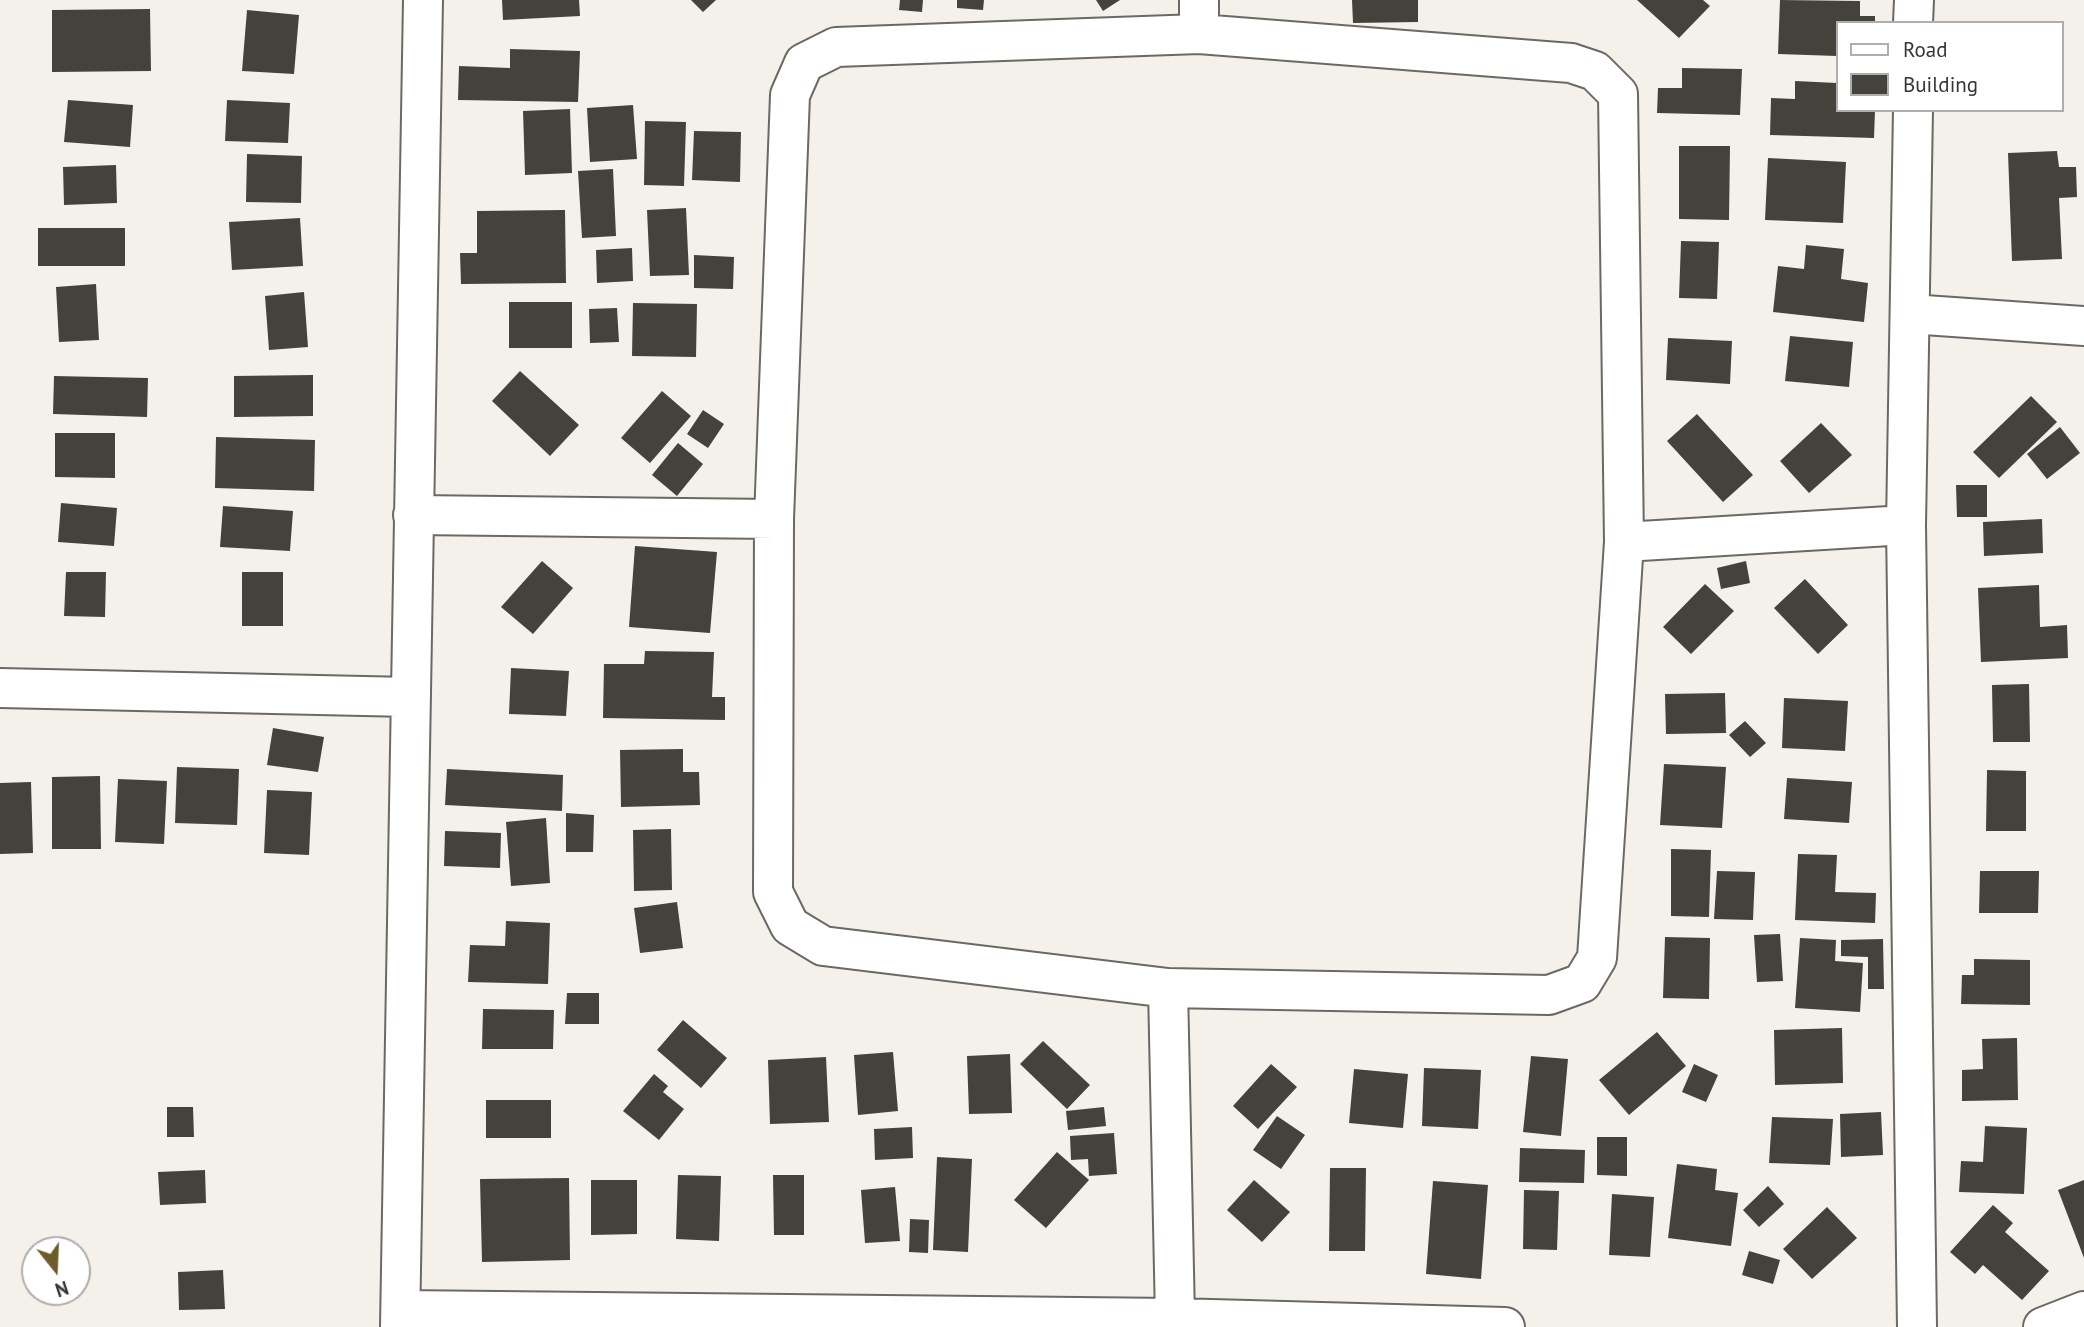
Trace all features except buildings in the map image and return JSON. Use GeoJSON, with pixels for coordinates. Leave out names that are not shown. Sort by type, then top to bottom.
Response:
{"type":"FeatureCollection","features":[{"type":"Feature","properties":{"kind":"street"},"geometry":{"type":"LineString","coordinates":[[423,0],[412,515],[401,1318],[1175,1318],[1505,1327]]}},
{"type":"Feature","properties":{"kind":"street"},"geometry":{"type":"LineString","coordinates":[[1913,21],[1914,0]]}},
{"type":"Feature","properties":{"kind":"street"},"geometry":{"type":"LineString","coordinates":[[1199,17],[1571,63],[1595,71],[1618,94],[1625,542],[1597,958],[1582,982],[1549,995],[1168,988],[823,946],[790,926],[773,892],[774,519],[790,95],[804,63],[836,47],[1199,17]]}},
{"type":"Feature","properties":{"kind":"street"},"geometry":{"type":"LineString","coordinates":[[1913,112],[1906,525],[1917,1327]]}},
{"type":"Feature","properties":{"kind":"street"},"geometry":{"type":"LineString","coordinates":[[1910,314],[2084,326]]}},
{"type":"Feature","properties":{"kind":"street"},"geometry":{"type":"LineString","coordinates":[[412,515],[774,519]]}},
{"type":"Feature","properties":{"kind":"street"},"geometry":{"type":"LineString","coordinates":[[1625,542],[1906,525]]}},
{"type":"Feature","properties":{"kind":"street"},"geometry":{"type":"LineString","coordinates":[[0,688],[409,697]]}},
{"type":"Feature","properties":{"kind":"street"},"geometry":{"type":"LineString","coordinates":[[1168,988],[1175,1318]]}},
{"type":"Feature","properties":{"kind":"street"},"geometry":{"type":"LineString","coordinates":[[2043,1327],[2084,1311]]}}]}
